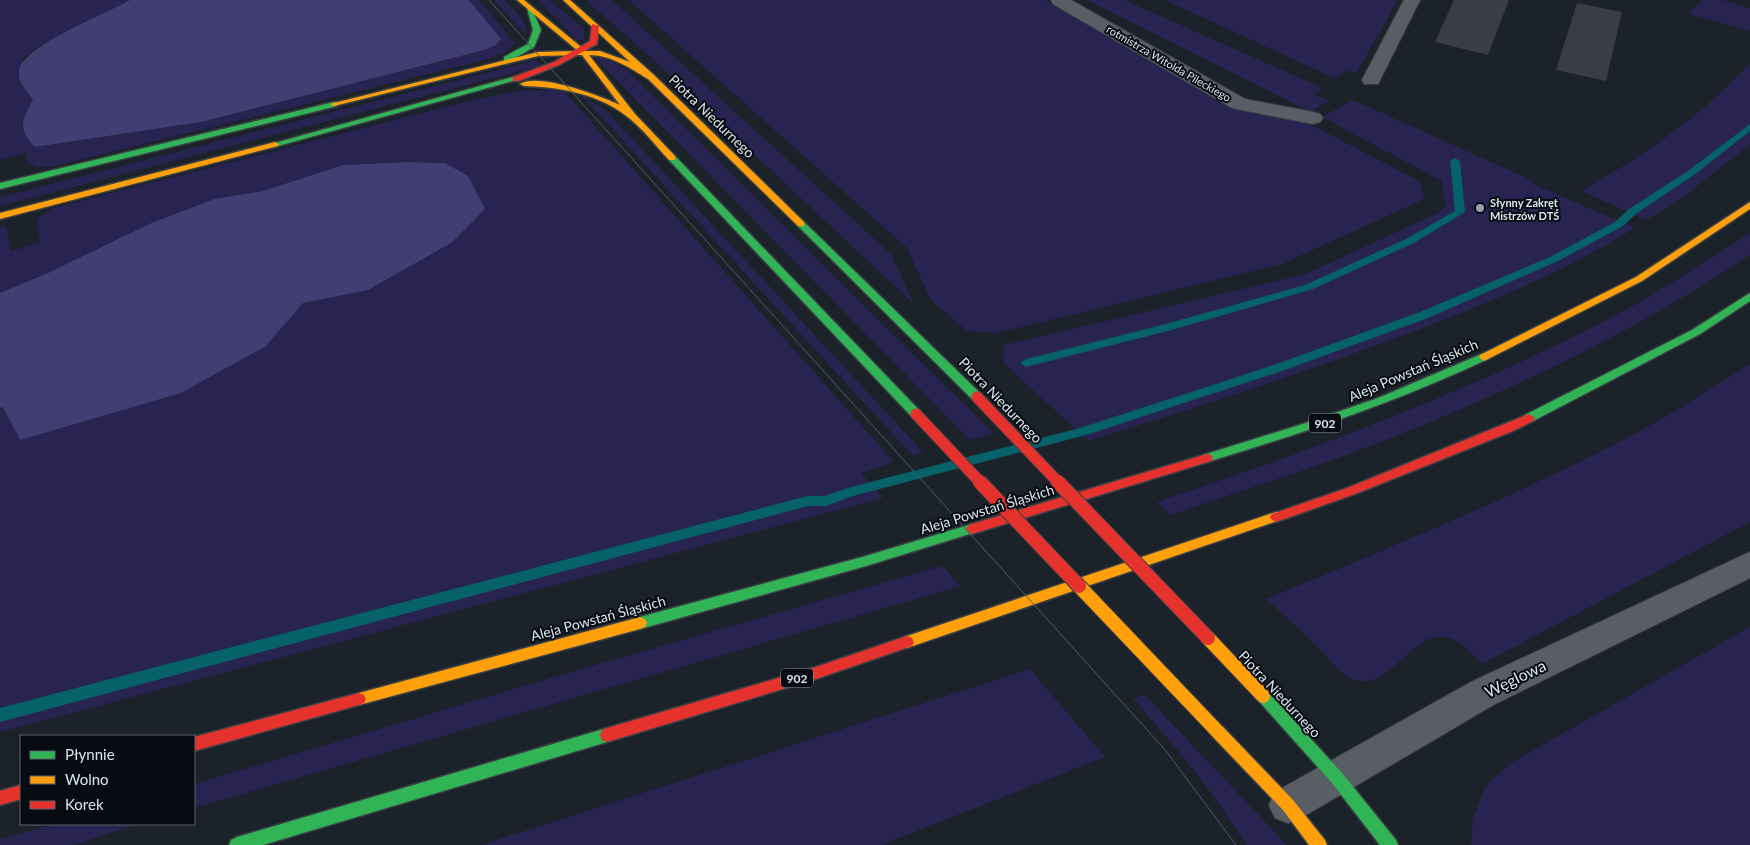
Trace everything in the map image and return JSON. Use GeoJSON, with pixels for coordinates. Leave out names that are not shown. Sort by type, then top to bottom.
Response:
{"type":"FeatureCollection","features":[{"type":"Feature","properties":{"kind":"main road"},"geometry":{"type":"LineString","coordinates":[[520,0],[582,51],[632,116],[1288,805],[1319,845]]}},
{"type":"Feature","properties":{"kind":"main road","name":"Piotra Niedurnego"},"geometry":{"type":"LineString","coordinates":[[566,0],[651,77],[978,397],[1263,696],[1337,778],[1390,845]]}},
{"type":"Feature","properties":{"kind":"main road"},"geometry":{"type":"LineString","coordinates":[[485,67],[516,55],[531,45],[536,30],[529,9]]}},
{"type":"Feature","properties":{"kind":"main road"},"geometry":{"type":"LineString","coordinates":[[0,216],[497,86],[550,68],[582,51],[594,42],[595,26]]}},
{"type":"Feature","properties":{"kind":"main road"},"geometry":{"type":"LineString","coordinates":[[0,186],[538,54],[582,51],[610,55],[651,77]]}},
{"type":"Feature","properties":{"kind":"main road"},"geometry":{"type":"LineString","coordinates":[[497,86],[551,84],[579,88],[601,96],[632,116]]}},
{"type":"Feature","properties":{"kind":"main road","name":"Aleja Powstań Śląskich"},"geometry":{"type":"LineString","coordinates":[[195,744],[866,561],[1326,422],[1438,379],[1639,280],[1750,205]]}},
{"type":"Feature","properties":{"kind":"main road","name":"902"},"geometry":{"type":"LineString","coordinates":[[237,845],[816,673],[1351,491],[1509,428],[1696,332],[1750,296]]}},
{"type":"Feature","properties":{"kind":"main road"},"geometry":{"type":"LineString","coordinates":[[0,798],[20,792]]}},
{"type":"Feature","properties":{"kind":"street","name":"rotmistrza Witolda Pileckiego"},"geometry":{"type":"LineString","coordinates":[[1059,0],[1239,104],[1313,118]]}},
{"type":"Feature","properties":{"kind":"street"},"geometry":{"type":"LineString","coordinates":[[1371,80],[1412,0]]}},
{"type":"Feature","properties":{"kind":"street","name":"Węglowa"},"geometry":{"type":"LineString","coordinates":[[1288,805],[1483,693],[1750,564]]}},
{"type":"Feature","properties":{"kind":"shaded area"},"geometry":{"type":"Polygon","coordinates":[[[0,0],[130,0],[43,44],[23,58],[22,86],[33,99],[26,112],[35,147],[201,122],[492,47],[500,37],[469,0],[479,0],[515,43],[506,52],[485,60],[51,167],[36,167],[27,161],[26,153],[0,160],[0,0]]]}},
{"type":"Feature","properties":{"kind":"shaded area"},"geometry":{"type":"Polygon","coordinates":[[[130,0],[469,0],[501,39],[496,45],[484,50],[201,122],[35,147],[29,141],[23,124],[33,99],[20,80],[19,72],[23,62],[48,41],[130,0]]]}},
{"type":"Feature","properties":{"kind":"shaded area"},"geometry":{"type":"Polygon","coordinates":[[[494,0],[504,0],[516,11],[526,25],[526,35],[494,0]]]}},
{"type":"Feature","properties":{"kind":"shaded area"},"geometry":{"type":"Polygon","coordinates":[[[538,0],[550,0],[584,29],[584,40],[577,40],[538,0]]]}},
{"type":"Feature","properties":{"kind":"shaded area"},"geometry":{"type":"Polygon","coordinates":[[[585,0],[612,0],[891,254],[914,304],[635,43],[585,0]]]}},
{"type":"Feature","properties":{"kind":"shaded area"},"geometry":{"type":"Polygon","coordinates":[[[629,0],[1046,0],[1233,106],[1306,122],[1415,179],[1421,185],[1424,197],[1420,201],[1282,264],[996,333],[967,331],[930,299],[907,248],[629,0]]]}},
{"type":"Feature","properties":{"kind":"shaded area"},"geometry":{"type":"Polygon","coordinates":[[[1087,0],[1124,0],[1323,88],[1313,94],[1329,101],[1311,112],[1087,0]]]}},
{"type":"Feature","properties":{"kind":"shaded area"},"geometry":{"type":"Polygon","coordinates":[[[1165,0],[1398,0],[1357,72],[1348,71],[1334,78],[1165,0]]]}},
{"type":"Feature","properties":{"kind":"shaded area"},"geometry":{"type":"Polygon","coordinates":[[[1702,0],[1722,0],[1750,8],[1750,31],[1689,14],[1702,0]]]}},
{"type":"Feature","properties":{"kind":"shaded area"},"geometry":{"type":"Polygon","coordinates":[[[602,57],[627,70],[994,434],[970,440],[596,59],[602,57]]]}},
{"type":"Feature","properties":{"kind":"shaded area"},"geometry":{"type":"Polygon","coordinates":[[[536,60],[541,66],[0,206],[0,197],[536,60]]]}},
{"type":"Feature","properties":{"kind":"shaded area"},"geometry":{"type":"Polygon","coordinates":[[[1750,63],[1750,144],[1681,199],[1646,220],[1581,191],[1627,164],[1671,134],[1692,118],[1750,63]]]}},
{"type":"Feature","properties":{"kind":"shaded area"},"geometry":{"type":"Polygon","coordinates":[[[525,90],[564,91],[894,462],[861,473],[883,498],[0,732],[0,408],[266,346],[303,302],[368,290],[445,163],[409,162],[343,165],[263,191],[214,199],[149,224],[48,273],[0,293],[0,227],[6,227],[11,251],[40,243],[37,219],[53,208],[472,100],[525,90]]]}},
{"type":"Feature","properties":{"kind":"shaded area"},"geometry":{"type":"Polygon","coordinates":[[[581,95],[606,110],[923,452],[913,456],[581,95]]]}},
{"type":"Feature","properties":{"kind":"shaded area"},"geometry":{"type":"Polygon","coordinates":[[[1353,100],[1534,181],[1533,184],[1635,228],[1558,270],[1450,317],[1299,373],[1089,441],[1003,363],[1004,345],[1306,274],[1440,212],[1445,206],[1442,181],[1322,117],[1353,100]]]}},
{"type":"Feature","properties":{"kind":"shaded area"},"geometry":{"type":"Polygon","coordinates":[[[409,162],[445,163],[468,176],[485,209],[451,243],[368,290],[303,303],[266,346],[181,393],[20,440],[3,407],[0,408],[0,293],[48,273],[149,224],[214,199],[263,191],[343,165],[409,162]]]}},
{"type":"Feature","properties":{"kind":"shaded area"},"geometry":{"type":"Polygon","coordinates":[[[1750,233],[1750,255],[1663,309],[1527,380],[1433,421],[1359,450],[1171,515],[1157,502],[1379,422],[1542,352],[1635,305],[1750,233]]]}},
{"type":"Feature","properties":{"kind":"shaded area"},"geometry":{"type":"Polygon","coordinates":[[[1750,364],[1750,522],[1482,664],[1456,641],[1445,637],[1432,638],[1420,644],[1387,672],[1376,678],[1363,681],[1349,678],[1266,599],[1408,540],[1548,477],[1654,423],[1750,364]]]}},
{"type":"Feature","properties":{"kind":"shaded area"},"geometry":{"type":"Polygon","coordinates":[[[942,566],[961,586],[195,808],[195,784],[578,670],[942,566]]]}},
{"type":"Feature","properties":{"kind":"shaded area"},"geometry":{"type":"Polygon","coordinates":[[[1750,627],[1750,845],[1471,845],[1473,819],[1485,787],[1509,764],[1750,627]]]}},
{"type":"Feature","properties":{"kind":"shaded area"},"geometry":{"type":"Polygon","coordinates":[[[1030,669],[1105,757],[881,845],[481,845],[1030,669]]]}},
{"type":"Feature","properties":{"kind":"shaded area"},"geometry":{"type":"Polygon","coordinates":[[[1144,694],[1287,845],[1247,845],[1193,769],[1133,699],[1144,694]]]}},
{"type":"Feature","properties":{"kind":"shaded area"},"geometry":{"type":"Polygon","coordinates":[[[51,825],[136,825],[73,845],[0,845],[0,839],[51,825]]]}},
{"type":"Feature","properties":{"kind":"building"},"geometry":{"type":"Polygon","coordinates":[[[1454,0],[1509,0],[1488,55],[1435,42],[1454,0]]]}},
{"type":"Feature","properties":{"kind":"building"},"geometry":{"type":"Polygon","coordinates":[[[1577,3],[1622,12],[1606,81],[1556,70],[1577,3]]]}},
{"type":"Feature","properties":{"kind":"waterway"},"geometry":{"type":"LineString","coordinates":[[0,715],[808,501],[826,501],[851,492],[1082,432],[1275,369],[1424,315],[1554,259],[1619,224],[1633,211],[1691,173],[1750,127]]}},
{"type":"Feature","properties":{"kind":"waterway"},"geometry":{"type":"LineString","coordinates":[[1026,363],[1164,328],[1309,287],[1410,241],[1460,212],[1455,161]]}},
{"type":"Feature","properties":{"kind":"tram line"},"geometry":{"type":"LineString","coordinates":[[489,0],[1166,751],[1236,845]]}},
{"type":"Feature","properties":{"kind":"traffic: fast"},"geometry":{"type":"LineString","coordinates":[[507,59],[531,45],[537,30],[529,9]]}},
{"type":"Feature","properties":{"kind":"traffic: fast"},"geometry":{"type":"LineString","coordinates":[[275,144],[516,79]]}},
{"type":"Feature","properties":{"kind":"traffic: fast"},"geometry":{"type":"LineString","coordinates":[[0,186],[334,104]]}},
{"type":"Feature","properties":{"kind":"traffic: fast"},"geometry":{"type":"LineString","coordinates":[[672,158],[916,414]]}},
{"type":"Feature","properties":{"kind":"traffic: fast"},"geometry":{"type":"LineString","coordinates":[[801,224],[977,397]]}},
{"type":"Feature","properties":{"kind":"traffic: fast"},"geometry":{"type":"LineString","coordinates":[[1529,418],[1696,332],[1750,296]]}},
{"type":"Feature","properties":{"kind":"traffic: fast"},"geometry":{"type":"LineString","coordinates":[[1207,458],[1313,425],[1382,400],[1417,387],[1484,357]]}},
{"type":"Feature","properties":{"kind":"traffic: fast"},"geometry":{"type":"LineString","coordinates":[[640,623],[866,561],[972,529]]}},
{"type":"Feature","properties":{"kind":"traffic: fast"},"geometry":{"type":"LineString","coordinates":[[1263,696],[1337,778],[1390,845]]}},
{"type":"Feature","properties":{"kind":"traffic: fast"},"geometry":{"type":"LineString","coordinates":[[237,845],[607,735]]}},
{"type":"Feature","properties":{"kind":"traffic: slow"},"geometry":{"type":"LineString","coordinates":[[520,0],[582,51],[632,116],[672,158]]}},
{"type":"Feature","properties":{"kind":"traffic: slow"},"geometry":{"type":"LineString","coordinates":[[566,0],[651,77],[801,224]]}},
{"type":"Feature","properties":{"kind":"traffic: slow"},"geometry":{"type":"LineString","coordinates":[[334,104],[538,54],[597,53],[621,60],[651,77]]}},
{"type":"Feature","properties":{"kind":"traffic: slow"},"geometry":{"type":"LineString","coordinates":[[524,84],[539,84],[581,91],[606,101],[632,116]]}},
{"type":"Feature","properties":{"kind":"traffic: slow"},"geometry":{"type":"LineString","coordinates":[[0,216],[275,144]]}},
{"type":"Feature","properties":{"kind":"traffic: slow"},"geometry":{"type":"LineString","coordinates":[[1484,357],[1639,279],[1750,205]]}},
{"type":"Feature","properties":{"kind":"traffic: slow"},"geometry":{"type":"LineString","coordinates":[[907,642],[1276,517]]}},
{"type":"Feature","properties":{"kind":"traffic: slow"},"geometry":{"type":"LineString","coordinates":[[1079,586],[1218,732]]}},
{"type":"Feature","properties":{"kind":"traffic: slow"},"geometry":{"type":"LineString","coordinates":[[359,699],[640,623]]}},
{"type":"Feature","properties":{"kind":"traffic: slow"},"geometry":{"type":"LineString","coordinates":[[1208,638],[1263,696]]}},
{"type":"Feature","properties":{"kind":"traffic: slow"},"geometry":{"type":"LineString","coordinates":[[1218,732],[1288,805],[1319,845]]}},
{"type":"Feature","properties":{"kind":"traffic: jam"},"geometry":{"type":"LineString","coordinates":[[516,79],[556,63],[594,42],[595,26]]}},
{"type":"Feature","properties":{"kind":"traffic: jam"},"geometry":{"type":"LineString","coordinates":[[977,397],[1208,638]]}},
{"type":"Feature","properties":{"kind":"traffic: jam"},"geometry":{"type":"LineString","coordinates":[[916,414],[1079,586]]}},
{"type":"Feature","properties":{"kind":"traffic: jam"},"geometry":{"type":"LineString","coordinates":[[1276,517],[1351,491],[1509,428],[1529,418]]}},
{"type":"Feature","properties":{"kind":"traffic: jam"},"geometry":{"type":"LineString","coordinates":[[972,529],[1207,458]]}},
{"type":"Feature","properties":{"kind":"traffic: jam"},"geometry":{"type":"LineString","coordinates":[[607,735],[816,673],[907,642]]}},
{"type":"Feature","properties":{"kind":"traffic: jam"},"geometry":{"type":"LineString","coordinates":[[195,744],[359,699]]}},
{"type":"Feature","properties":{"kind":"traffic: jam"},"geometry":{"type":"LineString","coordinates":[[0,798],[20,792]]}},
{"type":"Feature","properties":{"kind":"place","name":"Słynny Zakręt Mistrzów DTŚ"},"geometry":{"type":"Point","coordinates":[1480,208]}}]}
